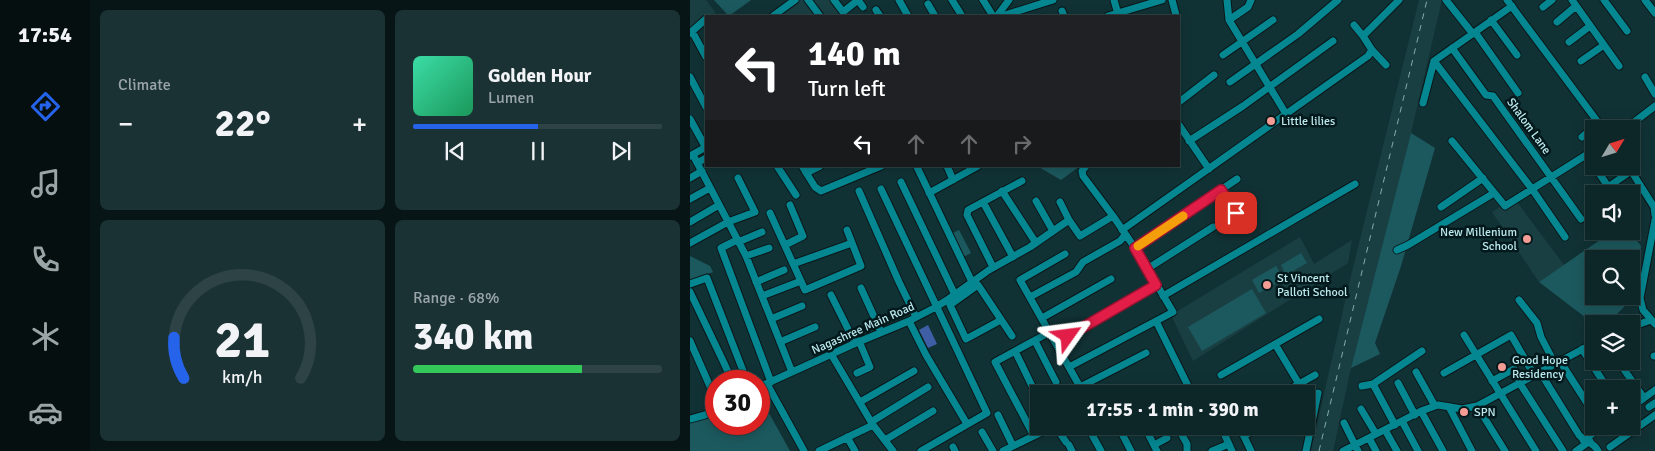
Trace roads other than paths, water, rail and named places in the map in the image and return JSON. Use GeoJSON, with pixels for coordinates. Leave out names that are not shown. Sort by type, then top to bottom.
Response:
{"type":"FeatureCollection","features":[{"type":"Feature","properties":{"kind":"street"},"geometry":{"type":"LineString","coordinates":[[774,15],[795,0]]}},
{"type":"Feature","properties":{"kind":"street"},"geometry":{"type":"LineString","coordinates":[[808,0],[819,15]]}},
{"type":"Feature","properties":{"kind":"street"},"geometry":{"type":"LineString","coordinates":[[834,0],[843,12],[858,0],[863,7]]}},
{"type":"Feature","properties":{"kind":"street"},"geometry":{"type":"LineString","coordinates":[[899,0],[907,15]]}},
{"type":"Feature","properties":{"kind":"street"},"geometry":{"type":"LineString","coordinates":[[952,0],[961,15]]}},
{"type":"Feature","properties":{"kind":"street"},"geometry":{"type":"LineString","coordinates":[[983,0],[994,15]]}},
{"type":"Feature","properties":{"kind":"street"},"geometry":{"type":"LineString","coordinates":[[996,15],[1010,0]]}},
{"type":"Feature","properties":{"kind":"street"},"geometry":{"type":"LineString","coordinates":[[1005,15],[1053,0]]}},
{"type":"Feature","properties":{"kind":"street"},"geometry":{"type":"LineString","coordinates":[[1114,0],[1114,15],[1162,0]]}},
{"type":"Feature","properties":{"kind":"street"},"geometry":{"type":"LineString","coordinates":[[1172,0],[1176,15]]}},
{"type":"Feature","properties":{"kind":"street"},"geometry":{"type":"LineString","coordinates":[[1226,0],[1229,20],[1286,114]]}},
{"type":"Feature","properties":{"kind":"street"},"geometry":{"type":"LineString","coordinates":[[1229,20],[1248,7],[1252,0]]}},
{"type":"Feature","properties":{"kind":"street"},"geometry":{"type":"LineString","coordinates":[[1230,82],[1298,34],[1338,0]]}},
{"type":"Feature","properties":{"kind":"street"},"geometry":{"type":"LineString","coordinates":[[1363,36],[1399,0]]}},
{"type":"Feature","properties":{"kind":"street"},"geometry":{"type":"LineString","coordinates":[[1446,0],[1474,33],[1518,93]]}},
{"type":"Feature","properties":{"kind":"street"},"geometry":{"type":"LineString","coordinates":[[1543,7],[1552,0]]}},
{"type":"Feature","properties":{"kind":"street"},"geometry":{"type":"LineString","coordinates":[[1604,0],[1627,31]]}},
{"type":"Feature","properties":{"kind":"street"},"geometry":{"type":"LineString","coordinates":[[1645,0],[1655,13]]}},
{"type":"Feature","properties":{"kind":"street"},"geometry":{"type":"LineString","coordinates":[[1423,103],[1434,61],[1491,20],[1511,2],[1597,120]]}},
{"type":"Feature","properties":{"kind":"street"},"geometry":{"type":"LineString","coordinates":[[1557,22],[1574,3],[1619,66]]}},
{"type":"Feature","properties":{"kind":"street"},"geometry":{"type":"LineString","coordinates":[[928,4],[934,15]]}},
{"type":"Feature","properties":{"kind":"street"},"geometry":{"type":"LineString","coordinates":[[705,20],[692,33],[705,55]]}},
{"type":"Feature","properties":{"kind":"street"},"geometry":{"type":"LineString","coordinates":[[1223,55],[1273,20]]}},
{"type":"Feature","properties":{"kind":"street"},"geometry":{"type":"LineString","coordinates":[[1491,20],[1517,55]]}},
{"type":"Feature","properties":{"kind":"street"},"geometry":{"type":"LineString","coordinates":[[1354,25],[1372,50],[1386,65]]}},
{"type":"Feature","properties":{"kind":"street"},"geometry":{"type":"LineString","coordinates":[[1569,42],[1590,26]]}},
{"type":"Feature","properties":{"kind":"street"},"geometry":{"type":"LineString","coordinates":[[1189,141],[1333,41]]}},
{"type":"Feature","properties":{"kind":"street"},"geometry":{"type":"LineString","coordinates":[[1582,62],[1604,45]]}},
{"type":"Feature","properties":{"kind":"street","name":"Shalom Lane"},"geometry":{"type":"LineString","coordinates":[[1452,48],[1486,95],[1493,96],[1581,219]]}},
{"type":"Feature","properties":{"kind":"street"},"geometry":{"type":"LineString","coordinates":[[1030,297],[1076,272],[1083,262],[1120,241],[1123,232],[1368,56],[1372,50]]}},
{"type":"Feature","properties":{"kind":"street"},"geometry":{"type":"LineString","coordinates":[[1434,61],[1532,189],[1565,237]]}},
{"type":"Feature","properties":{"kind":"street"},"geometry":{"type":"LineString","coordinates":[[1180,101],[1214,75]]}},
{"type":"Feature","properties":{"kind":"street"},"geometry":{"type":"LineString","coordinates":[[690,77],[705,105]]}},
{"type":"Feature","properties":{"kind":"street"},"geometry":{"type":"LineString","coordinates":[[1645,78],[1655,94]]}},
{"type":"Feature","properties":{"kind":"street"},"geometry":{"type":"LineString","coordinates":[[1637,120],[1655,106]]}},
{"type":"Feature","properties":{"kind":"street"},"geometry":{"type":"LineString","coordinates":[[690,119],[693,132],[705,147]]}},
{"type":"Feature","properties":{"kind":"street"},"geometry":{"type":"LineString","coordinates":[[1180,127],[1209,169]]}},
{"type":"Feature","properties":{"kind":"street"},"geometry":{"type":"LineString","coordinates":[[1452,141],[1505,206],[1585,156]]}},
{"type":"Feature","properties":{"kind":"street"},"geometry":{"type":"LineString","coordinates":[[705,148],[691,155],[702,171],[746,256],[792,372]]}},
{"type":"Feature","properties":{"kind":"street"},"geometry":{"type":"LineString","coordinates":[[697,163],[705,159]]}},
{"type":"Feature","properties":{"kind":"street"},"geometry":{"type":"LineString","coordinates":[[778,167],[796,195]]}},
{"type":"Feature","properties":{"kind":"street"},"geometry":{"type":"LineString","coordinates":[[803,167],[815,187],[821,191],[879,167]]}},
{"type":"Feature","properties":{"kind":"street"},"geometry":{"type":"LineString","coordinates":[[806,173],[818,167]]}},
{"type":"Feature","properties":{"kind":"street"},"geometry":{"type":"LineString","coordinates":[[917,167],[972,282]]}},
{"type":"Feature","properties":{"kind":"street"},"geometry":{"type":"LineString","coordinates":[[947,167],[953,180]]}},
{"type":"Feature","properties":{"kind":"street"},"geometry":{"type":"LineString","coordinates":[[930,193],[973,167]]}},
{"type":"Feature","properties":{"kind":"street"},"geometry":{"type":"LineString","coordinates":[[1069,367],[1173,312],[1135,248],[1082,176],[1082,171],[1085,167]]}},
{"type":"Feature","properties":{"kind":"street"},"geometry":{"type":"LineString","coordinates":[[690,178],[702,171]]}},
{"type":"Feature","properties":{"kind":"street"},"geometry":{"type":"LineString","coordinates":[[1615,185],[1625,175]]}},
{"type":"Feature","properties":{"kind":"street"},"geometry":{"type":"LineString","coordinates":[[1634,175],[1654,206],[1655,215]]}},
{"type":"Feature","properties":{"kind":"street"},"geometry":{"type":"LineString","coordinates":[[690,243],[728,222],[755,212],[738,178]]}},
{"type":"Feature","properties":{"kind":"street"},"geometry":{"type":"LineString","coordinates":[[1441,207],[1483,178]]}},
{"type":"Feature","properties":{"kind":"street"},"geometry":{"type":"LineString","coordinates":[[1135,248],[1237,179]]}},
{"type":"Feature","properties":{"kind":"street"},"geometry":{"type":"LineString","coordinates":[[993,267],[967,215],[968,210],[1022,181]]}},
{"type":"Feature","properties":{"kind":"street"},"geometry":{"type":"LineString","coordinates":[[901,182],[960,294]]}},
{"type":"Feature","properties":{"kind":"street"},"geometry":{"type":"LineString","coordinates":[[1163,296],[1355,184]]}},
{"type":"Feature","properties":{"kind":"street"},"geometry":{"type":"LineString","coordinates":[[690,199],[710,188]]}},
{"type":"Feature","properties":{"kind":"street"},"geometry":{"type":"LineString","coordinates":[[881,189],[987,413],[921,451]]}},
{"type":"Feature","properties":{"kind":"street"},"geometry":{"type":"LineString","coordinates":[[1221,190],[1243,225]]}},
{"type":"Feature","properties":{"kind":"street"},"geometry":{"type":"LineString","coordinates":[[859,191],[916,317]]}},
{"type":"Feature","properties":{"kind":"street"},"geometry":{"type":"LineString","coordinates":[[1002,191],[1036,242]]}},
{"type":"Feature","properties":{"kind":"street"},"geometry":{"type":"LineString","coordinates":[[1397,250],[1494,193]]}},
{"type":"Feature","properties":{"kind":"street"},"geometry":{"type":"LineString","coordinates":[[1036,201],[1053,231]]}},
{"type":"Feature","properties":{"kind":"street"},"geometry":{"type":"LineString","coordinates":[[983,202],[1013,257]]}},
{"type":"Feature","properties":{"kind":"street"},"geometry":{"type":"LineString","coordinates":[[1060,202],[1080,236],[1113,216]]}},
{"type":"Feature","properties":{"kind":"street"},"geometry":{"type":"LineString","coordinates":[[690,222],[719,205]]}},
{"type":"Feature","properties":{"kind":"street"},"geometry":{"type":"LineString","coordinates":[[785,245],[803,236],[790,205]]}},
{"type":"Feature","properties":{"kind":"street"},"geometry":{"type":"LineString","coordinates":[[770,213],[805,290],[861,266],[847,230]]}},
{"type":"Feature","properties":{"kind":"street","name":"Nagashree Main Road"},"geometry":{"type":"LineString","coordinates":[[770,383],[857,342],[909,321],[960,294],[972,282],[993,267],[1013,257],[1069,220]]}},
{"type":"Feature","properties":{"kind":"street"},"geometry":{"type":"LineString","coordinates":[[1640,325],[1653,322],[1644,310],[1640,298],[1655,220]]}},
{"type":"Feature","properties":{"kind":"street"},"geometry":{"type":"LineString","coordinates":[[1147,270],[1213,228]]}},
{"type":"Feature","properties":{"kind":"street"},"geometry":{"type":"LineString","coordinates":[[762,232],[721,248],[764,370]]}},
{"type":"Feature","properties":{"kind":"street"},"geometry":{"type":"LineString","coordinates":[[793,264],[852,243]]}},
{"type":"Feature","properties":{"kind":"street"},"geometry":{"type":"LineString","coordinates":[[746,256],[769,248]]}},
{"type":"Feature","properties":{"kind":"street"},"geometry":{"type":"LineString","coordinates":[[1065,254],[1020,280],[1079,385]]}},
{"type":"Feature","properties":{"kind":"street"},"geometry":{"type":"LineString","coordinates":[[756,282],[784,270]]}},
{"type":"Feature","properties":{"kind":"street"},"geometry":{"type":"LineString","coordinates":[[690,284],[707,278],[743,370]]}},
{"type":"Feature","properties":{"kind":"street"},"geometry":{"type":"LineString","coordinates":[[1042,318],[1111,279]]}},
{"type":"Feature","properties":{"kind":"street"},"geometry":{"type":"LineString","coordinates":[[762,296],[801,282]]}},
{"type":"Feature","properties":{"kind":"street"},"geometry":{"type":"LineString","coordinates":[[1001,320],[966,339],[950,305],[960,294],[978,285],[1012,336]]}},
{"type":"Feature","properties":{"kind":"street"},"geometry":{"type":"LineString","coordinates":[[1056,343],[1156,285]]}},
{"type":"Feature","properties":{"kind":"street"},"geometry":{"type":"LineString","coordinates":[[861,288],[881,332]]}},
{"type":"Feature","properties":{"kind":"street"},"geometry":{"type":"LineString","coordinates":[[690,292],[727,370]]}},
{"type":"Feature","properties":{"kind":"street"},"geometry":{"type":"LineString","coordinates":[[831,295],[870,367],[857,374]]}},
{"type":"Feature","properties":{"kind":"street"},"geometry":{"type":"LineString","coordinates":[[1520,300],[1537,323],[1541,337],[1585,401]]}},
{"type":"Feature","properties":{"kind":"street"},"geometry":{"type":"LineString","coordinates":[[771,319],[802,306]]}},
{"type":"Feature","properties":{"kind":"street"},"geometry":{"type":"LineString","coordinates":[[1221,375],[1319,319]]}},
{"type":"Feature","properties":{"kind":"street"},"geometry":{"type":"LineString","coordinates":[[909,321],[926,355],[967,424]]}},
{"type":"Feature","properties":{"kind":"street"},"geometry":{"type":"LineString","coordinates":[[1156,321],[1188,385]]}},
{"type":"Feature","properties":{"kind":"street"},"geometry":{"type":"LineString","coordinates":[[780,342],[815,327]]}},
{"type":"Feature","properties":{"kind":"street"},"geometry":{"type":"LineString","coordinates":[[995,362],[1050,332]]}},
{"type":"Feature","properties":{"kind":"street"},"geometry":{"type":"LineString","coordinates":[[1464,335],[1536,451]]}},
{"type":"Feature","properties":{"kind":"street"},"geometry":{"type":"LineString","coordinates":[[1444,373],[1511,335],[1586,441],[1598,451]]}},
{"type":"Feature","properties":{"kind":"street"},"geometry":{"type":"LineString","coordinates":[[690,341],[705,375]]}},
{"type":"Feature","properties":{"kind":"street"},"geometry":{"type":"LineString","coordinates":[[1035,341],[1056,382]]}},
{"type":"Feature","properties":{"kind":"street"},"geometry":{"type":"LineString","coordinates":[[1275,344],[1299,384],[1314,375]]}},
{"type":"Feature","properties":{"kind":"street"},"geometry":{"type":"LineString","coordinates":[[1343,451],[1356,448],[1376,434],[1435,406],[1462,409],[1477,406],[1585,348]]}},
{"type":"Feature","properties":{"kind":"street"},"geometry":{"type":"LineString","coordinates":[[1582,349],[1602,380]]}},
{"type":"Feature","properties":{"kind":"street"},"geometry":{"type":"LineString","coordinates":[[1015,351],[1032,385]]}},
{"type":"Feature","properties":{"kind":"street"},"geometry":{"type":"LineString","coordinates":[[1362,386],[1373,384],[1422,351]]}},
{"type":"Feature","properties":{"kind":"street"},"geometry":{"type":"LineString","coordinates":[[991,353],[1034,436],[1003,451]]}},
{"type":"Feature","properties":{"kind":"street"},"geometry":{"type":"LineString","coordinates":[[1084,385],[1146,353]]}},
{"type":"Feature","properties":{"kind":"street"},"geometry":{"type":"LineString","coordinates":[[831,354],[872,423],[893,451]]}},
{"type":"Feature","properties":{"kind":"street"},"geometry":{"type":"LineString","coordinates":[[1492,381],[1514,369]]}},
{"type":"Feature","properties":{"kind":"street"},"geometry":{"type":"LineString","coordinates":[[1624,370],[1644,398]]}},
{"type":"Feature","properties":{"kind":"street"},"geometry":{"type":"LineString","coordinates":[[860,402],[914,371]]}},
{"type":"Feature","properties":{"kind":"street"},"geometry":{"type":"LineString","coordinates":[[1416,372],[1435,406]]}},
{"type":"Feature","properties":{"kind":"street"},"geometry":{"type":"LineString","coordinates":[[1519,382],[1563,451]]}},
{"type":"Feature","properties":{"kind":"street"},"geometry":{"type":"LineString","coordinates":[[1398,383],[1443,451]]}},
{"type":"Feature","properties":{"kind":"street"},"geometry":{"type":"LineString","coordinates":[[1373,384],[1418,451]]}},
{"type":"Feature","properties":{"kind":"street"},"geometry":{"type":"LineString","coordinates":[[770,385],[804,451]]}},
{"type":"Feature","properties":{"kind":"street"},"geometry":{"type":"LineString","coordinates":[[824,450],[872,423],[928,387]]}},
{"type":"Feature","properties":{"kind":"street"},"geometry":{"type":"LineString","coordinates":[[1640,401],[1655,390]]}},
{"type":"Feature","properties":{"kind":"street"},"geometry":{"type":"LineString","coordinates":[[1315,395],[1318,393],[1315,408]]}},
{"type":"Feature","properties":{"kind":"street"},"geometry":{"type":"LineString","coordinates":[[1477,406],[1506,451]]}},
{"type":"Feature","properties":{"kind":"street"},"geometry":{"type":"LineString","coordinates":[[1449,407],[1472,451]]}},
{"type":"Feature","properties":{"kind":"street"},"geometry":{"type":"LineString","coordinates":[[1361,409],[1376,434]]}},
{"type":"Feature","properties":{"kind":"street"},"geometry":{"type":"LineString","coordinates":[[886,440],[933,411]]}},
{"type":"Feature","properties":{"kind":"street"},"geometry":{"type":"LineString","coordinates":[[1610,447],[1655,414]]}},
{"type":"Feature","properties":{"kind":"street"},"geometry":{"type":"LineString","coordinates":[[691,416],[705,415]]}},
{"type":"Feature","properties":{"kind":"street"},"geometry":{"type":"LineString","coordinates":[[998,415],[1013,446]]}},
{"type":"Feature","properties":{"kind":"street"},"geometry":{"type":"LineString","coordinates":[[1344,423],[1356,448]]}},
{"type":"Feature","properties":{"kind":"street"},"geometry":{"type":"LineString","coordinates":[[1385,430],[1396,451]]}},
{"type":"Feature","properties":{"kind":"street"},"geometry":{"type":"LineString","coordinates":[[982,432],[993,451]]}},
{"type":"Feature","properties":{"kind":"street"},"geometry":{"type":"LineString","coordinates":[[1061,435],[1069,446]]}},
{"type":"Feature","properties":{"kind":"street"},"geometry":{"type":"LineString","coordinates":[[1092,435],[1101,451]]}},
{"type":"Feature","properties":{"kind":"street"},"geometry":{"type":"LineString","coordinates":[[1123,435],[1131,451]]}},
{"type":"Feature","properties":{"kind":"street"},"geometry":{"type":"LineString","coordinates":[[1150,435],[1156,448],[1167,438]]}},
{"type":"Feature","properties":{"kind":"street"},"geometry":{"type":"LineString","coordinates":[[1182,435],[1187,444],[1187,451]]}},
{"type":"Feature","properties":{"kind":"street"},"geometry":{"type":"LineString","coordinates":[[1212,451],[1230,447],[1225,435]]}},
{"type":"Feature","properties":{"kind":"street"},"geometry":{"type":"LineString","coordinates":[[1306,451],[1309,435]]}},
{"type":"Feature","properties":{"kind":"street"},"geometry":{"type":"LineString","coordinates":[[1576,451],[1593,435]]}},
{"type":"Feature","properties":{"kind":"street"},"geometry":{"type":"LineString","coordinates":[[1244,436],[1251,451]]}},
{"type":"Feature","properties":{"kind":"street"},"geometry":{"type":"LineString","coordinates":[[847,438],[855,451]]}},
{"type":"Feature","properties":{"kind":"street"},"geometry":{"type":"LineString","coordinates":[[1369,438],[1376,451]]}},
{"type":"Feature","properties":{"kind":"water"},"geometry":{"type":"Polygon","coordinates":[[[928,325],[937,344],[928,348],[919,330],[928,325]]]}},
{"type":"Feature","properties":{"kind":"railway"},"geometry":{"type":"LineString","coordinates":[[1319,451],[1427,0]]}},
{"type":"Feature","properties":{"kind":"place","name":"Little lilies"},"geometry":{"type":"Point","coordinates":[1271,121]}},
{"type":"Feature","properties":{"kind":"place","name":"New Millenium School"},"geometry":{"type":"Point","coordinates":[1527,239]}},
{"type":"Feature","properties":{"kind":"place","name":"St Vincent Palloti School"},"geometry":{"type":"Point","coordinates":[1267,285]}},
{"type":"Feature","properties":{"kind":"place","name":"Good Hope Residency"},"geometry":{"type":"Point","coordinates":[1502,367]}},
{"type":"Feature","properties":{"kind":"place","name":"SPN"},"geometry":{"type":"Point","coordinates":[1464,412]}}]}
